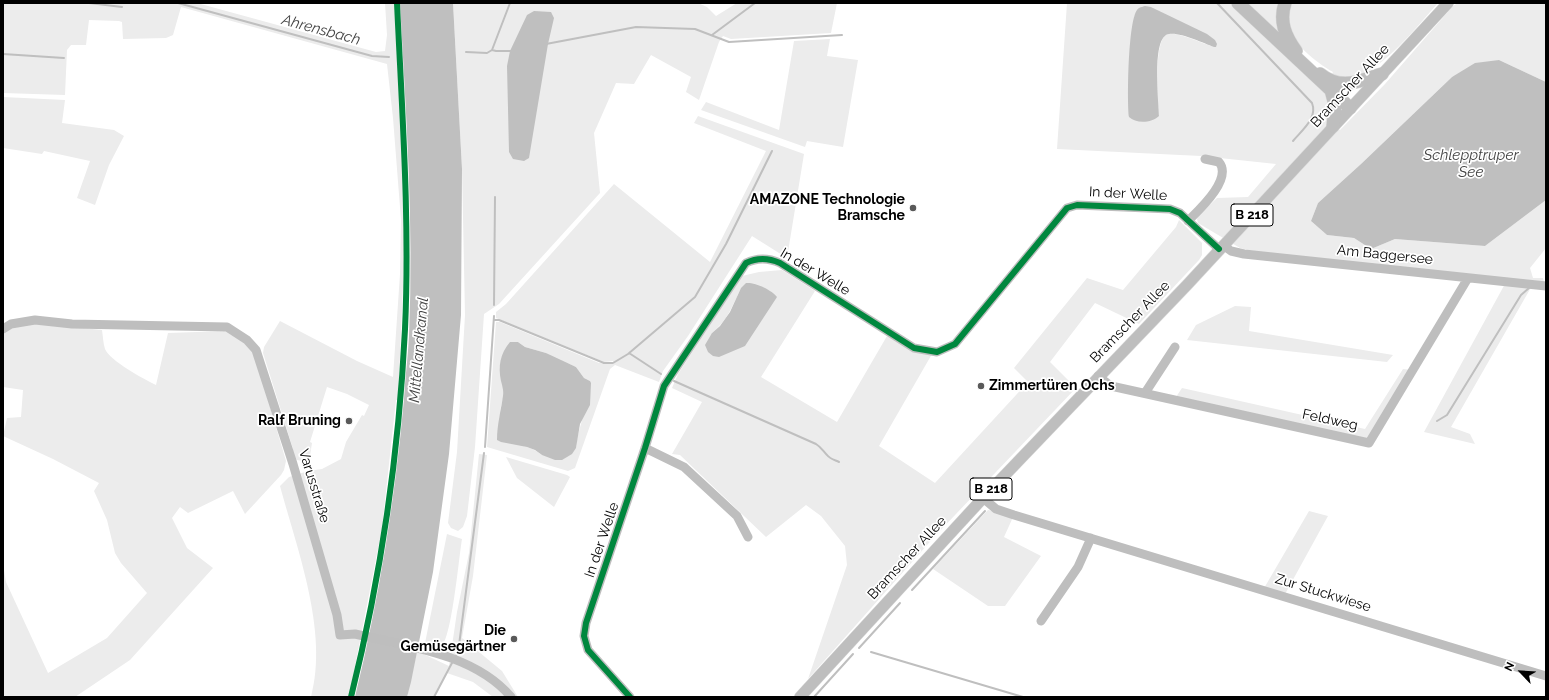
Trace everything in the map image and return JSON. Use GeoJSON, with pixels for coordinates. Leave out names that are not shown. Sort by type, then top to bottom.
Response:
{"type":"FeatureCollection","features":[{"type":"Feature","properties":{"kind":"highway"},"geometry":{"type":"LineString","coordinates":[[1238,3],[1353,105]]}},
{"type":"Feature","properties":{"kind":"highway"},"geometry":{"type":"LineString","coordinates":[[1285,3],[1282,21],[1290,42],[1303,59],[1329,85],[1335,106],[1333,126]]}},
{"type":"Feature","properties":{"kind":"highway"},"geometry":{"type":"LineString","coordinates":[[1329,85],[1348,84],[1382,74]]}},
{"type":"Feature","properties":{"kind":"main road","name":"Bramscher Allee"},"geometry":{"type":"LineString","coordinates":[[800,697],[983,498],[1221,247],[1448,3]]}},
{"type":"Feature","properties":{"kind":"street"},"geometry":{"type":"LineString","coordinates":[[1188,221],[1212,197],[1222,174],[1223,168],[1220,162],[1205,159]]}},
{"type":"Feature","properties":{"kind":"street","name":"In der Welle"},"geometry":{"type":"LineString","coordinates":[[630,697],[588,650],[584,636],[586,622],[645,448],[664,386],[746,263],[752,260],[770,258],[914,348],[937,352],[955,344],[1067,208],[1077,205],[1170,209],[1180,213],[1221,247]]}},
{"type":"Feature","properties":{"kind":"street","name":"Am Baggersee"},"geometry":{"type":"LineString","coordinates":[[1221,247],[1244,254],[1546,286]]}},
{"type":"Feature","properties":{"kind":"street","name":"Feldweg"},"geometry":{"type":"LineString","coordinates":[[1098,376],[1110,386],[1369,443],[1468,278]]}},
{"type":"Feature","properties":{"kind":"street","name":"Varusstraße"},"geometry":{"type":"LineString","coordinates":[[3,328],[11,324],[35,320],[72,324],[227,327],[247,340],[256,350],[293,464],[337,615],[340,635],[355,634],[428,651],[455,660],[494,681],[511,697]]}},
{"type":"Feature","properties":{"kind":"street"},"geometry":{"type":"LineString","coordinates":[[1145,393],[1175,347]]}},
{"type":"Feature","properties":{"kind":"street"},"geometry":{"type":"LineString","coordinates":[[645,448],[684,467],[737,516],[748,537]]}},
{"type":"Feature","properties":{"kind":"street","name":"Zur Stuckwiese"},"geometry":{"type":"LineString","coordinates":[[983,498],[996,509],[1546,676]]}},
{"type":"Feature","properties":{"kind":"street"},"geometry":{"type":"LineString","coordinates":[[1041,621],[1078,567],[1091,538]]}},
{"type":"Feature","properties":{"kind":"shaded area"},"geometry":{"type":"Polygon","coordinates":[[[3,3],[197,3],[376,52],[385,51],[387,35],[385,3],[394,3],[403,168],[405,240],[398,400],[396,400],[382,528],[349,697],[311,697],[316,672],[314,618],[302,563],[280,486],[289,477],[308,471],[322,469],[341,459],[346,442],[362,415],[364,416],[369,405],[347,394],[327,387],[310,442],[312,443],[309,462],[297,460],[293,457],[293,449],[263,353],[264,347],[280,321],[357,361],[393,377],[400,274],[401,220],[387,64],[181,7],[173,35],[166,38],[123,39],[122,22],[89,20],[86,45],[71,45],[67,50],[65,95],[3,93],[3,3]]]}},
{"type":"Feature","properties":{"kind":"shaded area"},"geometry":{"type":"Polygon","coordinates":[[[453,3],[698,3],[707,7],[716,16],[737,3],[837,3],[831,33],[731,39],[723,36],[719,42],[699,100],[686,92],[691,77],[651,55],[634,84],[616,83],[594,133],[600,193],[499,304],[484,314],[475,447],[467,516],[463,527],[458,531],[451,528],[448,523],[457,452],[465,315],[462,169],[453,3]]]}},
{"type":"Feature","properties":{"kind":"shaded area"},"geometry":{"type":"Polygon","coordinates":[[[1067,3],[1281,3],[1281,29],[1329,97],[1331,111],[1327,121],[1340,130],[1385,84],[1453,6],[1458,3],[1546,4],[1546,82],[1499,60],[1452,77],[1318,203],[1311,221],[1327,235],[1354,238],[1371,249],[1395,239],[1485,246],[1546,200],[1546,248],[1530,268],[1533,278],[1543,278],[1545,286],[1533,284],[1451,427],[1470,434],[1475,444],[1424,432],[1506,282],[1251,251],[1240,248],[1198,223],[1197,219],[1199,215],[1217,198],[1248,197],[1276,164],[1201,156],[1057,149],[1067,3]],[[1151,7],[1134,16],[1159,112],[1157,70],[1160,47],[1163,39],[1167,34],[1176,34],[1214,47],[1215,40],[1151,7]]]}},
{"type":"Feature","properties":{"kind":"shaded area"},"geometry":{"type":"Polygon","coordinates":[[[1290,3],[1438,3],[1388,57],[1364,73],[1353,77],[1340,77],[1332,74],[1333,72],[1304,51],[1293,37],[1289,29],[1288,22],[1290,3]]]}},
{"type":"Feature","properties":{"kind":"shaded area"},"geometry":{"type":"Polygon","coordinates":[[[830,39],[827,56],[858,60],[843,147],[807,141],[805,147],[701,110],[706,102],[779,130],[794,41],[830,39]]]}},
{"type":"Feature","properties":{"kind":"shaded area"},"geometry":{"type":"Polygon","coordinates":[[[3,97],[65,100],[62,123],[114,130],[124,136],[109,165],[95,205],[77,198],[90,161],[44,151],[42,154],[3,148],[3,97]]]}},
{"type":"Feature","properties":{"kind":"shaded area"},"geometry":{"type":"Polygon","coordinates":[[[698,116],[804,154],[787,258],[752,236],[688,336],[663,371],[659,382],[615,365],[610,369],[575,468],[568,471],[487,447],[496,322],[500,322],[599,363],[614,364],[613,361],[604,362],[496,318],[496,312],[506,304],[614,184],[710,262],[766,151],[694,123],[698,116]],[[518,342],[501,406],[497,440],[515,443],[542,455],[576,448],[588,398],[590,381],[584,378],[576,367],[560,361],[546,353],[525,347],[518,342]]]}},
{"type":"Feature","properties":{"kind":"shaded area"},"geometry":{"type":"Polygon","coordinates":[[[1179,220],[1202,243],[1202,255],[1199,260],[1139,324],[1095,303],[1050,362],[1076,388],[936,535],[808,679],[847,565],[845,546],[821,516],[806,505],[766,537],[680,455],[672,454],[702,402],[672,388],[678,374],[742,276],[759,272],[782,270],[815,291],[761,377],[837,422],[887,336],[914,352],[932,354],[879,446],[935,483],[1028,382],[1014,368],[1087,278],[1123,290],[1176,227],[1179,220]],[[741,288],[726,318],[712,333],[719,357],[741,288]]]}},
{"type":"Feature","properties":{"kind":"shaded area"},"geometry":{"type":"Polygon","coordinates":[[[1235,306],[1251,307],[1249,331],[1393,355],[1387,362],[1187,340],[1196,325],[1235,306]]]}},
{"type":"Feature","properties":{"kind":"shaded area"},"geometry":{"type":"Polygon","coordinates":[[[33,323],[102,330],[104,347],[108,354],[128,369],[156,385],[168,333],[226,331],[253,349],[286,461],[281,475],[245,514],[233,491],[188,513],[180,507],[172,518],[187,548],[213,568],[130,660],[75,697],[3,697],[3,564],[6,582],[48,673],[107,638],[147,593],[121,563],[115,553],[107,520],[94,491],[99,483],[53,459],[3,436],[7,418],[21,417],[23,390],[3,387],[3,332],[13,326],[33,323]]]}},
{"type":"Feature","properties":{"kind":"shaded area"},"geometry":{"type":"Polygon","coordinates":[[[1403,369],[1412,370],[1369,443],[1174,400],[1182,388],[1365,429],[1403,369]]]}},
{"type":"Feature","properties":{"kind":"shaded area"},"geometry":{"type":"Polygon","coordinates":[[[479,454],[487,455],[473,576],[462,638],[502,671],[518,697],[493,697],[473,682],[447,673],[434,697],[407,697],[417,651],[449,666],[457,612],[469,553],[479,454]]]}},
{"type":"Feature","properties":{"kind":"shaded area"},"geometry":{"type":"Polygon","coordinates":[[[506,457],[570,477],[554,507],[517,478],[506,457]]]}},
{"type":"Feature","properties":{"kind":"shaded area"},"geometry":{"type":"Polygon","coordinates":[[[988,510],[1014,515],[1004,537],[1041,556],[1005,606],[988,606],[933,569],[988,510]]]}},
{"type":"Feature","properties":{"kind":"shaded area"},"geometry":{"type":"Polygon","coordinates":[[[1309,511],[1328,516],[1284,596],[1263,590],[1309,511]]]}},
{"type":"Feature","properties":{"kind":"shaded area"},"geometry":{"type":"Polygon","coordinates":[[[447,534],[462,539],[452,613],[445,640],[441,647],[435,649],[425,643],[447,534]]]}},
{"type":"Feature","properties":{"kind":"water","name":"Mittellandkanal"},"geometry":{"type":"Polygon","coordinates":[[[400,3],[453,3],[462,169],[461,315],[449,454],[433,572],[407,697],[355,697],[372,623],[391,512],[409,344],[411,253],[410,211],[400,3]]]}},
{"type":"Feature","properties":{"kind":"water"},"geometry":{"type":"Polygon","coordinates":[[[1145,6],[1151,7],[1207,34],[1215,40],[1217,44],[1216,47],[1214,47],[1185,36],[1174,34],[1169,34],[1163,38],[1160,46],[1157,70],[1159,116],[1152,120],[1140,122],[1129,117],[1129,61],[1134,17],[1137,10],[1145,6]]]}},
{"type":"Feature","properties":{"kind":"water"},"geometry":{"type":"Polygon","coordinates":[[[534,11],[551,12],[554,18],[548,44],[529,158],[524,161],[513,159],[509,152],[507,66],[510,51],[527,15],[534,11]]]}},
{"type":"Feature","properties":{"kind":"water","name":"Schlepptruper See"},"geometry":{"type":"Polygon","coordinates":[[[1499,60],[1546,82],[1546,200],[1485,246],[1395,239],[1371,249],[1354,238],[1327,235],[1311,221],[1318,203],[1452,77],[1475,63],[1499,60]]]}},
{"type":"Feature","properties":{"kind":"water"},"geometry":{"type":"Polygon","coordinates":[[[746,283],[763,287],[775,294],[777,297],[745,346],[719,357],[713,356],[708,352],[705,345],[712,333],[720,326],[730,312],[741,288],[746,283]]]}},
{"type":"Feature","properties":{"kind":"water"},"geometry":{"type":"Polygon","coordinates":[[[510,342],[518,342],[525,347],[546,353],[576,367],[584,378],[591,383],[590,405],[580,424],[576,448],[572,454],[562,460],[555,460],[527,447],[497,440],[498,423],[503,394],[500,365],[504,351],[510,342]]]}},
{"type":"Feature","properties":{"kind":"waterway"},"geometry":{"type":"LineString","coordinates":[[89,3],[122,7]]}},
{"type":"Feature","properties":{"kind":"waterway","name":"Ahrensbach"},"geometry":{"type":"LineString","coordinates":[[178,3],[372,56],[389,57]]}},
{"type":"Feature","properties":{"kind":"waterway","name":"Ahrensbach"},"geometry":{"type":"LineString","coordinates":[[466,52],[487,53],[492,50],[510,3]]}},
{"type":"Feature","properties":{"kind":"waterway"},"geometry":{"type":"LineString","coordinates":[[712,35],[755,3]]}},
{"type":"Feature","properties":{"kind":"waterway"},"geometry":{"type":"LineString","coordinates":[[1217,3],[1312,103],[1313,114],[1311,119],[1293,141]]}},
{"type":"Feature","properties":{"kind":"waterway"},"geometry":{"type":"LineString","coordinates":[[546,44],[636,27],[695,29],[729,42],[842,35]]}},
{"type":"Feature","properties":{"kind":"waterway"},"geometry":{"type":"LineString","coordinates":[[492,50],[512,51]]}},
{"type":"Feature","properties":{"kind":"waterway"},"geometry":{"type":"LineString","coordinates":[[3,54],[64,58]]}},
{"type":"Feature","properties":{"kind":"waterway"},"geometry":{"type":"LineString","coordinates":[[494,320],[499,320],[604,363],[613,363],[628,354],[695,297],[726,244],[772,151]]}},
{"type":"Feature","properties":{"kind":"waterway"},"geometry":{"type":"LineString","coordinates":[[494,305],[495,197]]}},
{"type":"Feature","properties":{"kind":"waterway"},"geometry":{"type":"LineString","coordinates":[[1437,421],[1447,415],[1521,295],[1529,288]]}},
{"type":"Feature","properties":{"kind":"waterway"},"geometry":{"type":"LineString","coordinates":[[485,447],[494,316]]}},
{"type":"Feature","properties":{"kind":"waterway"},"geometry":{"type":"LineString","coordinates":[[629,353],[661,374]]}},
{"type":"Feature","properties":{"kind":"waterway"},"geometry":{"type":"LineString","coordinates":[[674,381],[816,444],[830,458],[839,462]]}},
{"type":"Feature","properties":{"kind":"waterway"},"geometry":{"type":"LineString","coordinates":[[455,657],[458,653],[484,453]]}},
{"type":"Feature","properties":{"kind":"waterway"},"geometry":{"type":"LineString","coordinates":[[912,590],[985,511]]}},
{"type":"Feature","properties":{"kind":"waterway"},"geometry":{"type":"LineString","coordinates":[[859,648],[900,603]]}},
{"type":"Feature","properties":{"kind":"waterway"},"geometry":{"type":"LineString","coordinates":[[871,652],[1023,697]]}},
{"type":"Feature","properties":{"kind":"waterway"},"geometry":{"type":"LineString","coordinates":[[814,697],[853,654]]}},
{"type":"Feature","properties":{"kind":"waterway"},"geometry":{"type":"LineString","coordinates":[[434,697],[453,661]]}},
{"type":"Feature","properties":{"kind":"cycle path"},"geometry":{"type":"LineString","coordinates":[[351,697],[362,652],[380,560],[393,468],[402,376],[407,248],[405,166],[397,3]]}},
{"type":"Feature","properties":{"kind":"cycle path"},"geometry":{"type":"LineString","coordinates":[[630,697],[588,650],[584,636],[586,623],[645,448],[664,386],[746,263],[763,259],[780,263],[914,348],[937,352],[955,344],[1067,208],[1077,205],[1170,209],[1180,213],[1219,249]]}},
{"type":"Feature","properties":{"kind":"place","name":"AMAZONE Technologie Bramsche"},"geometry":{"type":"Point","coordinates":[913,208]}},
{"type":"Feature","properties":{"kind":"place","name":"Zimmertüren Ochs"},"geometry":{"type":"Point","coordinates":[981,386]}},
{"type":"Feature","properties":{"kind":"place","name":"Ralf Bruning"},"geometry":{"type":"Point","coordinates":[349,421]}},
{"type":"Feature","properties":{"kind":"place","name":"Die Gemüsegärtner"},"geometry":{"type":"Point","coordinates":[514,639]}}]}
